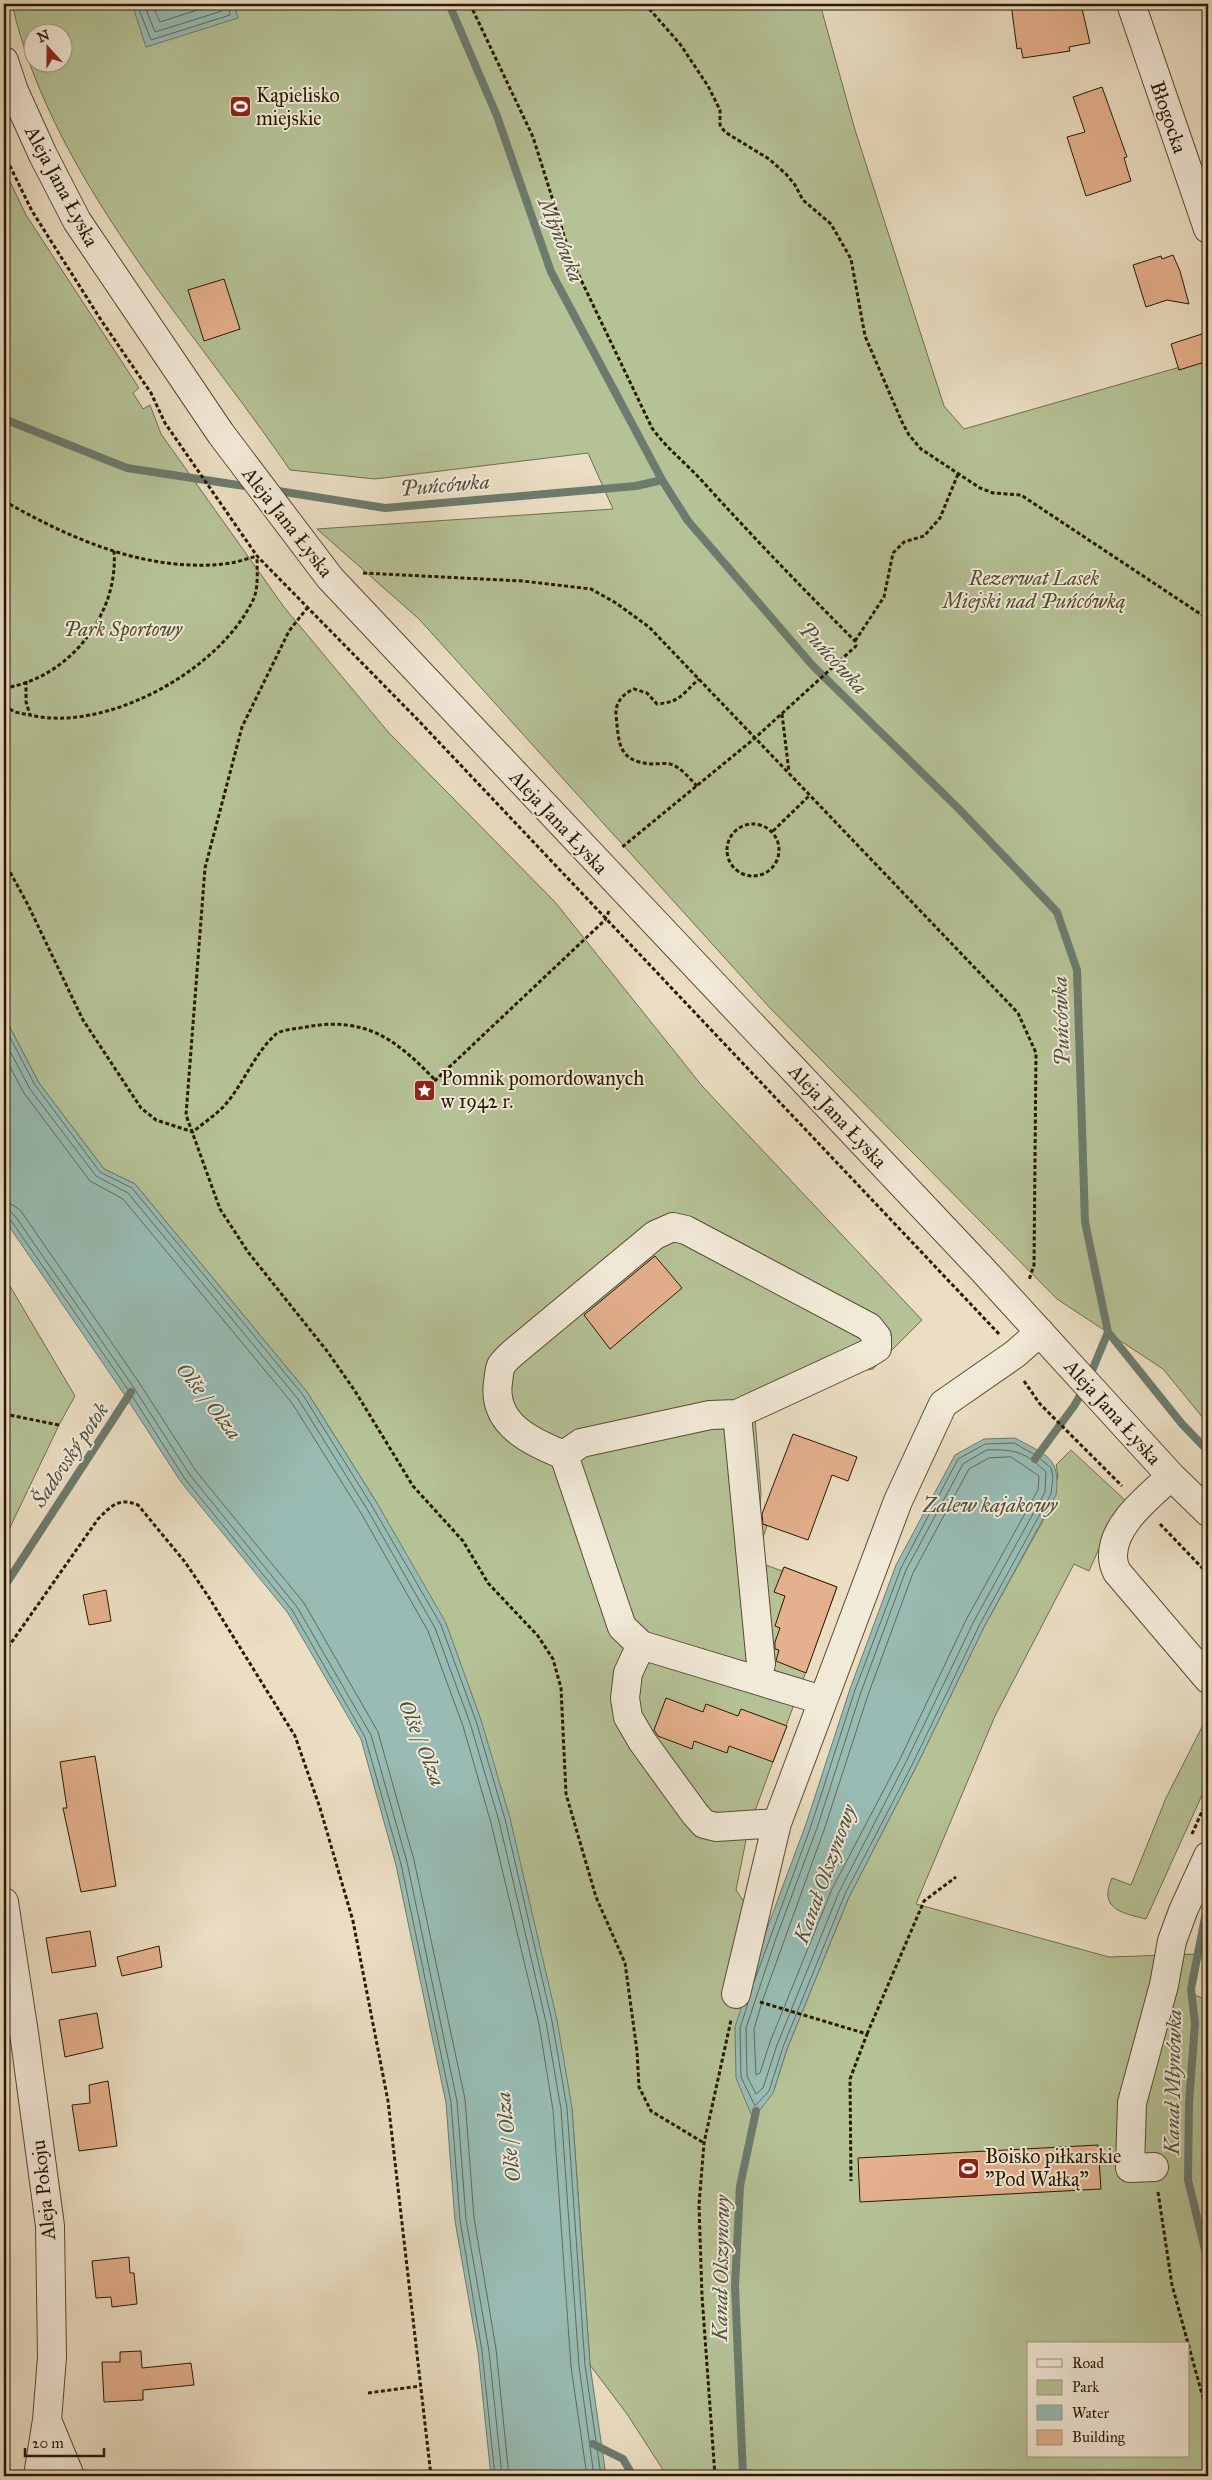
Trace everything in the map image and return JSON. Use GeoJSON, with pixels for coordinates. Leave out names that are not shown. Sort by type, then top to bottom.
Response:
{"type":"FeatureCollection","features":[{"type":"Feature","properties":{"kind":"street","name":"Błogocka"},"geometry":{"type":"LineString","coordinates":[[1131,4],[1208,229]]}},
{"type":"Feature","properties":{"kind":"street","name":"Aleja Jana Łyska"},"geometry":{"type":"LineString","coordinates":[[4,62],[14,91],[38,146],[77,221],[232,449],[330,578],[1016,1305],[1171,1476],[1208,1512]]}},
{"type":"Feature","properties":{"kind":"street"},"geometry":{"type":"LineString","coordinates":[[564,1455],[582,1443],[710,1415],[737,1414],[867,1354],[876,1348],[877,1338],[869,1327],[686,1230],[673,1227],[655,1235],[520,1347],[501,1366],[497,1391],[502,1414],[513,1428],[537,1444],[564,1455],[622,1627],[641,1645],[822,1700]]}},
{"type":"Feature","properties":{"kind":"street"},"geometry":{"type":"LineString","coordinates":[[745,1997],[777,1823],[898,1501],[943,1404],[1015,1354],[1040,1332]]}},
{"type":"Feature","properties":{"kind":"street"},"geometry":{"type":"LineString","coordinates":[[737,1414],[761,1664],[756,1679]]}},
{"type":"Feature","properties":{"kind":"street"},"geometry":{"type":"LineString","coordinates":[[1171,1476],[1123,1526],[1115,1545],[1113,1558],[1117,1572],[1208,1679]]}},
{"type":"Feature","properties":{"kind":"street"},"geometry":{"type":"LineString","coordinates":[[641,1645],[628,1673],[625,1698],[628,1717],[642,1741],[695,1814],[704,1824],[716,1827],[777,1823]]}},
{"type":"Feature","properties":{"kind":"street"},"geometry":{"type":"LineString","coordinates":[[1154,2167],[1130,2168],[1132,2103],[1164,1985],[1172,1941],[1183,1911],[1208,1856]]}},
{"type":"Feature","properties":{"kind":"street","name":"Aleja Pokoju"},"geometry":{"type":"LineString","coordinates":[[4,1902],[50,2226],[52,2357],[47,2420],[70,2476]]}},
{"type":"Feature","properties":{"kind":"street"},"geometry":{"type":"LineString","coordinates":[[38,2476],[47,2420]]}},
{"type":"Feature","properties":{"kind":"path"},"geometry":{"type":"LineString","coordinates":[[470,4],[533,137],[572,261],[652,428],[664,445],[698,477],[772,558],[855,641]]}},
{"type":"Feature","properties":{"kind":"path"},"geometry":{"type":"LineString","coordinates":[[645,4],[680,44],[708,86],[720,110],[720,126],[725,132],[769,159],[795,185],[802,200],[830,224],[851,259],[866,336],[902,422],[909,435],[921,449],[980,488],[993,493],[1021,495],[1208,619]]}},
{"type":"Feature","properties":{"kind":"path"},"geometry":{"type":"LineString","coordinates":[[4,154],[32,211],[101,320],[151,393],[171,433],[257,556],[308,607],[993,1327],[1016,1305],[1027,1288],[1034,1265],[1036,1053],[1018,1013],[649,627],[616,603],[592,589],[522,581],[356,572]]}},
{"type":"Feature","properties":{"kind":"path"},"geometry":{"type":"LineString","coordinates":[[600,865],[755,738],[856,646],[855,641],[884,597],[892,553],[904,542],[924,536],[940,518],[958,474]]}},
{"type":"Feature","properties":{"kind":"path"},"geometry":{"type":"LineString","coordinates":[[4,501],[74,538],[145,559],[177,563],[224,564],[257,556]]}},
{"type":"Feature","properties":{"kind":"path"},"geometry":{"type":"LineString","coordinates":[[4,688],[39,676],[67,659],[85,641],[98,620],[113,585],[114,551]]}},
{"type":"Feature","properties":{"kind":"path"},"geometry":{"type":"LineString","coordinates":[[4,706],[15,712],[48,719],[82,716],[128,704],[175,681],[205,659],[234,630],[253,601],[257,556]]}},
{"type":"Feature","properties":{"kind":"path"},"geometry":{"type":"LineString","coordinates":[[308,607],[289,631],[242,727],[206,868],[186,1115],[220,1209],[248,1252],[327,1351],[355,1391],[413,1486],[463,1541],[488,1583],[538,1636],[553,1660],[561,1688],[566,1794],[596,1897],[625,1963],[637,2051],[639,2087],[651,2111],[704,2144]]}},
{"type":"Feature","properties":{"kind":"path"},"geometry":{"type":"LineString","coordinates":[[696,786],[684,773],[671,764],[635,762],[624,754],[619,740],[615,710],[623,696],[634,689],[647,692],[657,704],[668,703],[674,702],[699,679]]}},
{"type":"Feature","properties":{"kind":"path"},"geometry":{"type":"LineString","coordinates":[[26,681],[26,702],[30,715]]}},
{"type":"Feature","properties":{"kind":"path"},"geometry":{"type":"LineString","coordinates":[[782,714],[789,772]]}},
{"type":"Feature","properties":{"kind":"path"},"geometry":{"type":"LineString","coordinates":[[772,830],[810,795]]}},
{"type":"Feature","properties":{"kind":"path"},"geometry":{"type":"LineString","coordinates":[[759,824],[772,830],[779,842],[780,854],[771,870],[755,876],[738,872],[726,850],[731,834],[743,825],[759,824]]}},
{"type":"Feature","properties":{"kind":"path"},"geometry":{"type":"LineString","coordinates":[[4,861],[28,905],[83,1020],[141,1108],[156,1120],[193,1132]]}},
{"type":"Feature","properties":{"kind":"path"},"geometry":{"type":"LineString","coordinates":[[425,1090],[605,920],[608,913],[627,893]]}},
{"type":"Feature","properties":{"kind":"path"},"geometry":{"type":"LineString","coordinates":[[193,1132],[224,1105],[266,1045],[278,1032],[313,1026],[345,1024],[366,1028],[383,1034],[401,1046],[435,1080]]}},
{"type":"Feature","properties":{"kind":"path"},"geometry":{"type":"LineString","coordinates":[[1040,1404],[1082,1448]]}},
{"type":"Feature","properties":{"kind":"path"},"geometry":{"type":"LineString","coordinates":[[4,1414],[59,1425]]}},
{"type":"Feature","properties":{"kind":"path"},"geometry":{"type":"LineString","coordinates":[[4,1653],[98,1519],[112,1505],[127,1500],[138,1505],[185,1562],[295,1736],[320,1808],[354,1921],[388,2101],[431,2476]]}},
{"type":"Feature","properties":{"kind":"path"},"geometry":{"type":"LineString","coordinates":[[851,2181],[850,2078],[924,1901],[956,1877]]}},
{"type":"Feature","properties":{"kind":"path"},"geometry":{"type":"LineString","coordinates":[[715,2476],[702,2296],[699,2205],[704,2144],[745,1997],[867,2034]]}},
{"type":"Feature","properties":{"kind":"path"},"geometry":{"type":"LineString","coordinates":[[1154,2167],[1172,2285],[1188,2342]]}},
{"type":"Feature","properties":{"kind":"path"},"geometry":{"type":"LineString","coordinates":[[1190,2350],[1208,2416]]}},
{"type":"Feature","properties":{"kind":"path"},"geometry":{"type":"LineString","coordinates":[[368,2393],[420,2386]]}},
{"type":"Feature","properties":{"kind":"green space","name":"Rezerwat Lasek Miejski nad Puńcówką"},"geometry":{"type":"Polygon","coordinates":[[[12,4],[820,4],[855,130],[944,406],[964,429],[1208,359],[1208,1424],[1163,1369],[1057,1299],[770,1008],[419,619],[317,529],[613,509],[588,453],[375,479],[290,470],[129,248],[91,190],[58,130],[33,72],[72,72],[72,22],[22,22],[22,38],[12,4]]]}},
{"type":"Feature","properties":{"kind":"green space","name":"Park Sportowy"},"geometry":{"type":"Polygon","coordinates":[[[4,169],[26,215],[139,388],[133,393],[143,409],[150,405],[161,434],[284,607],[389,733],[555,902],[703,1087],[922,1320],[873,1369],[853,1372],[755,1418],[761,1493],[759,1522],[767,1526],[757,1554],[758,1562],[782,1571],[784,1567],[837,1587],[748,1830],[736,1890],[765,1934],[748,1985],[773,2093],[787,2049],[849,1897],[916,1767],[984,1627],[1045,1517],[1058,1476],[1056,1465],[1071,1450],[1127,1502],[1109,1526],[1089,1571],[1074,1564],[995,1716],[916,1904],[1109,1957],[1198,1954],[1189,1993],[1208,2000],[1208,2476],[667,2476],[627,2414],[590,2365],[572,2108],[377,1503],[307,1392],[135,1184],[104,1169],[39,1083],[4,1016],[4,169]]]}},
{"type":"Feature","properties":{"kind":"green space"},"geometry":{"type":"Polygon","coordinates":[[[4,1276],[75,1396],[59,1425],[4,1540],[4,1276]]]}},
{"type":"Feature","properties":{"kind":"green space"},"geometry":{"type":"Polygon","coordinates":[[[1203,1725],[1208,1764],[1202,1795],[1146,1919],[1121,1912],[1110,1903],[1108,1897],[1108,1888],[1112,1878],[1131,1885],[1166,1798],[1203,1725]]]}},
{"type":"Feature","properties":{"kind":"water"},"geometry":{"type":"Polygon","coordinates":[[[132,4],[234,4],[238,18],[146,47],[132,4]]]}},
{"type":"Feature","properties":{"kind":"water","name":"Olše / Olza"},"geometry":{"type":"Polygon","coordinates":[[[4,1016],[39,1083],[104,1169],[135,1184],[307,1392],[377,1503],[446,1623],[481,1720],[510,1818],[557,2020],[572,2108],[590,2365],[606,2476],[491,2476],[478,2352],[455,2221],[446,2103],[396,1865],[361,1739],[288,1613],[181,1482],[122,1391],[4,1219],[4,1016]]]}},
{"type":"Feature","properties":{"kind":"water","name":"Zalew kajakowy"},"geometry":{"type":"Polygon","coordinates":[[[1015,1438],[1043,1453],[1049,1459],[1056,1472],[1056,1495],[984,1627],[916,1767],[849,1897],[787,2049],[773,2093],[753,2119],[736,2078],[735,2027],[765,1934],[806,1824],[850,1689],[896,1565],[955,1455],[984,1439],[1015,1438]]]}},
{"type":"Feature","properties":{"kind":"building"},"geometry":{"type":"Polygon","coordinates":[[[1011,4],[1081,4],[1090,43],[1069,47],[1070,51],[1023,58],[1021,48],[1017,49],[1011,4]]]}},
{"type":"Feature","properties":{"kind":"building"},"geometry":{"type":"Polygon","coordinates":[[[1102,87],[1127,157],[1124,158],[1131,181],[1086,196],[1067,137],[1085,132],[1073,97],[1102,87]]]}},
{"type":"Feature","properties":{"kind":"building"},"geometry":{"type":"Polygon","coordinates":[[[1173,255],[1180,271],[1189,304],[1167,300],[1146,307],[1133,265],[1161,256],[1162,259],[1173,255]]]}},
{"type":"Feature","properties":{"kind":"building"},"geometry":{"type":"Polygon","coordinates":[[[224,279],[240,329],[204,341],[188,290],[224,279]]]}},
{"type":"Feature","properties":{"kind":"building"},"geometry":{"type":"Polygon","coordinates":[[[1208,332],[1208,361],[1179,370],[1171,344],[1208,332]]]}},
{"type":"Feature","properties":{"kind":"building"},"geometry":{"type":"Polygon","coordinates":[[[655,1256],[682,1288],[610,1349],[584,1315],[655,1256]]]}},
{"type":"Feature","properties":{"kind":"building"},"geometry":{"type":"Polygon","coordinates":[[[793,1434],[857,1457],[848,1481],[832,1475],[808,1540],[763,1524],[762,1514],[793,1434]]]}},
{"type":"Feature","properties":{"kind":"building"},"geometry":{"type":"Polygon","coordinates":[[[784,1567],[837,1587],[806,1673],[776,1661],[779,1650],[775,1649],[775,1642],[780,1628],[775,1626],[785,1596],[774,1592],[784,1567]]]}},
{"type":"Feature","properties":{"kind":"building"},"geometry":{"type":"Polygon","coordinates":[[[106,1590],[111,1621],[89,1625],[83,1595],[106,1590]]]}},
{"type":"Feature","properties":{"kind":"building"},"geometry":{"type":"Polygon","coordinates":[[[666,1698],[703,1712],[706,1704],[738,1716],[741,1709],[787,1726],[773,1762],[729,1746],[727,1753],[694,1741],[692,1749],[658,1736],[654,1730],[666,1698]]]}},
{"type":"Feature","properties":{"kind":"building"},"geometry":{"type":"Polygon","coordinates":[[[95,1756],[116,1886],[81,1892],[63,1808],[67,1808],[60,1762],[95,1756]]]}},
{"type":"Feature","properties":{"kind":"building"},"geometry":{"type":"Polygon","coordinates":[[[90,1931],[96,1966],[52,1973],[46,1938],[90,1931]]]}},
{"type":"Feature","properties":{"kind":"building"},"geometry":{"type":"Polygon","coordinates":[[[159,1946],[162,1967],[122,1976],[117,1957],[159,1946]]]}},
{"type":"Feature","properties":{"kind":"building"},"geometry":{"type":"Polygon","coordinates":[[[97,2013],[103,2048],[65,2057],[59,2020],[97,2013]]]}},
{"type":"Feature","properties":{"kind":"building"},"geometry":{"type":"Polygon","coordinates":[[[108,2081],[117,2146],[79,2151],[72,2105],[90,2103],[89,2085],[108,2081]]]}},
{"type":"Feature","properties":{"kind":"building"},"geometry":{"type":"Polygon","coordinates":[[[1098,2145],[1101,2189],[860,2202],[858,2158],[1098,2145]]]}},
{"type":"Feature","properties":{"kind":"building"},"geometry":{"type":"Polygon","coordinates":[[[129,2257],[130,2273],[134,2273],[137,2304],[112,2307],[111,2297],[96,2298],[92,2261],[129,2257]]]}},
{"type":"Feature","properties":{"kind":"building"},"geometry":{"type":"Polygon","coordinates":[[[141,2351],[142,2368],[191,2363],[194,2385],[143,2390],[143,2400],[104,2402],[102,2362],[120,2362],[120,2352],[141,2351]]]}},
{"type":"Feature","properties":{"kind":"waterway","name":"Młynówka"},"geometry":{"type":"LineString","coordinates":[[449,4],[497,116],[551,272],[662,480]]}},
{"type":"Feature","properties":{"kind":"waterway","name":"Puńcówka"},"geometry":{"type":"LineString","coordinates":[[4,419],[127,468],[251,487]]}},
{"type":"Feature","properties":{"kind":"waterway","name":"Puńcówka"},"geometry":{"type":"LineString","coordinates":[[272,490],[385,508],[636,486],[662,480],[688,521],[813,666],[959,809],[1057,912],[1077,970],[1085,1222],[1108,1332],[1182,1424],[1208,1451]]}},
{"type":"Feature","properties":{"kind":"waterway","name":"Kanał Olszynowy"},"geometry":{"type":"LineString","coordinates":[[1089,1378],[1108,1332]]}},
{"type":"Feature","properties":{"kind":"waterway","name":"Kanał Olszynowy"},"geometry":{"type":"LineString","coordinates":[[1035,1459],[1074,1406],[1084,1389]]}},
{"type":"Feature","properties":{"kind":"waterway","name":"Šadovský potok"},"geometry":{"type":"LineString","coordinates":[[4,1587],[131,1392]]}},
{"type":"Feature","properties":{"kind":"waterway","name":"Kanał Młynówka"},"geometry":{"type":"LineString","coordinates":[[1208,1902],[1191,1989],[1195,2024],[1189,2103],[1188,2180],[1208,2262]]}},
{"type":"Feature","properties":{"kind":"waterway","name":"Kanał Olszynowy"},"geometry":{"type":"LineString","coordinates":[[743,2476],[735,2286],[740,2186],[756,2111]]}},
{"type":"Feature","properties":{"kind":"waterway"},"geometry":{"type":"LineString","coordinates":[[593,2444],[623,2459],[633,2476]]}},
{"type":"Feature","properties":{"kind":"place","name":"Kąpielisko miejskie"},"geometry":{"type":"Point","coordinates":[240,107]}},
{"type":"Feature","properties":{"kind":"place","name":"Pomnik pomordowanych w 1942 r."},"geometry":{"type":"Point","coordinates":[425,1090]}},
{"type":"Feature","properties":{"kind":"place","name":"Boisko piłkarskie \"Pod Wałką\""},"geometry":{"type":"Point","coordinates":[969,2168]}}]}
